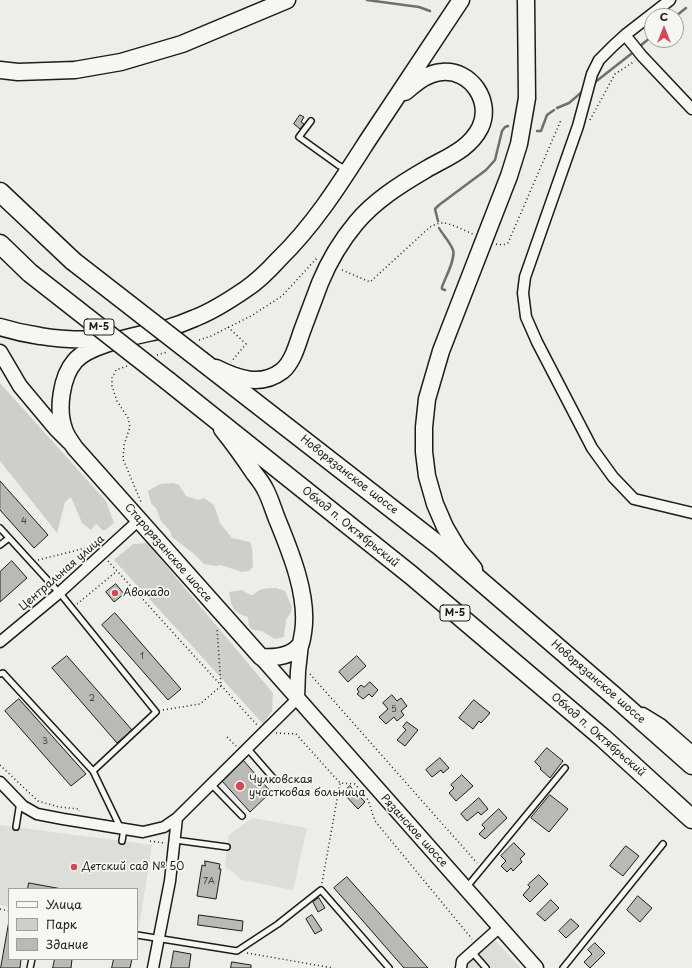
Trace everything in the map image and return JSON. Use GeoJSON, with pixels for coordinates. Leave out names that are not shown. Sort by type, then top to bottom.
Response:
{"type":"FeatureCollection","features":[{"type":"Feature","properties":{"kind":"highway","name":"Новорязанское шоссе"},"geometry":{"type":"LineString","coordinates":[[0,192],[73,261],[441,547],[692,765]]}},
{"type":"Feature","properties":{"kind":"highway","name":"Обход п. Октябрьский"},"geometry":{"type":"LineString","coordinates":[[0,244],[30,273],[411,575],[603,738],[692,819]]}},
{"type":"Feature","properties":{"kind":"main road"},"geometry":{"type":"LineString","coordinates":[[0,70],[18,72],[75,70],[121,62],[182,44],[287,0]]}},
{"type":"Feature","properties":{"kind":"main road"},"geometry":{"type":"LineString","coordinates":[[0,327],[27,334],[88,340],[134,336],[167,328],[197,318],[224,304],[248,288],[292,247],[320,213],[461,0]]}},
{"type":"Feature","properties":{"kind":"main road"},"geometry":{"type":"LineString","coordinates":[[495,593],[458,549],[445,527],[427,476],[424,452],[424,427],[427,399],[441,351],[509,176],[519,144],[527,98],[526,0]]}},
{"type":"Feature","properties":{"kind":"main road"},"geometry":{"type":"LineString","coordinates":[[203,362],[245,380],[260,381],[273,377],[283,370],[290,361],[296,349],[321,282],[332,259],[340,244],[357,222],[373,206],[400,186],[426,169],[456,153],[468,144],[475,136],[483,118],[481,98],[477,89],[471,82],[453,72],[442,72],[428,75],[394,100]]}},
{"type":"Feature","properties":{"kind":"main road","name":"Старорязанское шоссе"},"geometry":{"type":"LineString","coordinates":[[134,336],[99,346],[80,356],[70,367],[64,382],[61,396],[60,409],[64,429],[75,448],[141,514],[227,620],[261,657]]}},
{"type":"Feature","properties":{"kind":"main road"},"geometry":{"type":"LineString","coordinates":[[0,352],[20,386],[56,429],[75,448]]}},
{"type":"Feature","properties":{"kind":"main road"},"geometry":{"type":"LineString","coordinates":[[211,416],[241,453],[264,488],[288,546],[297,574],[304,607],[304,628],[298,671],[298,699]]}},
{"type":"Feature","properties":{"kind":"main road"},"geometry":{"type":"LineString","coordinates":[[261,657],[272,658],[289,654],[301,644]]}},
{"type":"Feature","properties":{"kind":"main road","name":"Рязанское шоссе"},"geometry":{"type":"LineString","coordinates":[[261,657],[536,968]]}},
{"type":"Feature","properties":{"kind":"street"},"geometry":{"type":"LineString","coordinates":[[670,0],[625,35],[599,60],[592,74],[578,126],[525,277],[523,294],[526,317],[537,342],[592,448],[613,477],[634,499],[692,513]]}},
{"type":"Feature","properties":{"kind":"street"},"geometry":{"type":"LineString","coordinates":[[625,35],[642,56],[692,109]]}},
{"type":"Feature","properties":{"kind":"street","name":"Центральная улица"},"geometry":{"type":"LineString","coordinates":[[0,642],[58,592],[141,514]]}},
{"type":"Feature","properties":{"kind":"street"},"geometry":{"type":"LineString","coordinates":[[614,696],[661,724],[692,751]]}},
{"type":"Feature","properties":{"kind":"street"},"geometry":{"type":"LineString","coordinates":[[0,782],[23,806],[38,814],[143,832],[164,827],[177,818],[298,699]]}},
{"type":"Feature","properties":{"kind":"street"},"geometry":{"type":"LineString","coordinates":[[153,968],[170,881],[170,841],[177,818]]}},
{"type":"Feature","properties":{"kind":"street"},"geometry":{"type":"LineString","coordinates":[[461,968],[462,961],[500,927]]}},
{"type":"Feature","properties":{"kind":"lane"},"geometry":{"type":"LineString","coordinates":[[311,121],[299,137],[348,171]]}},
{"type":"Feature","properties":{"kind":"lane"},"geometry":{"type":"LineString","coordinates":[[0,528],[72,608],[156,712],[93,772]]}},
{"type":"Feature","properties":{"kind":"lane"},"geometry":{"type":"LineString","coordinates":[[0,545],[9,538]]}},
{"type":"Feature","properties":{"kind":"lane"},"geometry":{"type":"LineString","coordinates":[[0,674],[3,673],[93,772],[123,829],[122,841]]}},
{"type":"Feature","properties":{"kind":"lane"},"geometry":{"type":"LineString","coordinates":[[247,748],[274,779]]}},
{"type":"Feature","properties":{"kind":"lane"},"geometry":{"type":"LineString","coordinates":[[466,889],[565,768]]}},
{"type":"Feature","properties":{"kind":"lane"},"geometry":{"type":"LineString","coordinates":[[212,784],[242,816]]}},
{"type":"Feature","properties":{"kind":"lane"},"geometry":{"type":"LineString","coordinates":[[16,827],[20,802]]}},
{"type":"Feature","properties":{"kind":"lane"},"geometry":{"type":"LineString","coordinates":[[170,841],[227,847]]}},
{"type":"Feature","properties":{"kind":"lane"},"geometry":{"type":"LineString","coordinates":[[563,968],[663,844]]}},
{"type":"Feature","properties":{"kind":"lane"},"geometry":{"type":"LineString","coordinates":[[138,935],[237,952],[278,924],[321,890],[389,968]]}},
{"type":"Feature","properties":{"kind":"lane"},"geometry":{"type":"LineString","coordinates":[[475,949],[486,968]]}},
{"type":"Feature","properties":{"kind":"path"},"geometry":{"type":"LineString","coordinates":[[589,122],[615,74],[642,56]]}},
{"type":"Feature","properties":{"kind":"path"},"geometry":{"type":"LineString","coordinates":[[492,242],[503,245],[508,243],[561,120]]}},
{"type":"Feature","properties":{"kind":"path"},"geometry":{"type":"LineString","coordinates":[[342,270],[370,282],[430,227],[436,224],[448,224],[473,234]]}},
{"type":"Feature","properties":{"kind":"path"},"geometry":{"type":"LineString","coordinates":[[196,341],[210,336],[251,316],[282,296],[318,257],[321,259]]}},
{"type":"Feature","properties":{"kind":"path"},"geometry":{"type":"LineString","coordinates":[[228,327],[246,344],[231,362]]}},
{"type":"Feature","properties":{"kind":"path"},"geometry":{"type":"LineString","coordinates":[[152,357],[167,352]]}},
{"type":"Feature","properties":{"kind":"path"},"geometry":{"type":"LineString","coordinates":[[130,365],[116,370],[112,378],[112,386],[117,401],[128,418],[130,427],[124,445],[123,459],[141,514]]}},
{"type":"Feature","properties":{"kind":"path"},"geometry":{"type":"LineString","coordinates":[[30,562],[94,546]]}},
{"type":"Feature","properties":{"kind":"path"},"geometry":{"type":"LineString","coordinates":[[106,559],[264,732],[296,734],[340,783],[355,784],[368,800],[375,821],[475,949]]}},
{"type":"Feature","properties":{"kind":"path"},"geometry":{"type":"LineString","coordinates":[[72,608],[117,571]]}},
{"type":"Feature","properties":{"kind":"path"},"geometry":{"type":"LineString","coordinates":[[221,686],[217,629],[227,620]]}},
{"type":"Feature","properties":{"kind":"path"},"geometry":{"type":"LineString","coordinates":[[308,672],[482,869]]}},
{"type":"Feature","properties":{"kind":"path"},"geometry":{"type":"LineString","coordinates":[[156,712],[200,704],[221,686]]}},
{"type":"Feature","properties":{"kind":"path"},"geometry":{"type":"LineString","coordinates":[[0,765],[38,801],[59,807],[79,809],[76,821]]}},
{"type":"Feature","properties":{"kind":"path"},"geometry":{"type":"LineString","coordinates":[[321,890],[340,783]]}},
{"type":"Feature","properties":{"kind":"path"},"geometry":{"type":"LineString","coordinates":[[145,840],[170,841]]}},
{"type":"Feature","properties":{"kind":"path"},"geometry":{"type":"LineString","coordinates":[[237,952],[332,968]]}},
{"type":"Feature","properties":{"kind":"shaded area"},"geometry":{"type":"Polygon","coordinates":[[[252,818],[307,828],[293,890],[242,880],[225,866],[229,835],[252,818]]]}},
{"type":"Feature","properties":{"kind":"shaded area","name":"Детский сад № 50"},"geometry":{"type":"Polygon","coordinates":[[[0,825],[152,845],[139,928],[138,888],[8,888],[8,907],[0,905],[0,825]]]}},
{"type":"Feature","properties":{"kind":"shaded area"},"geometry":{"type":"Polygon","coordinates":[[[494,939],[521,968],[465,968],[466,962],[494,939]]]}},
{"type":"Feature","properties":{"kind":"green space"},"geometry":{"type":"Polygon","coordinates":[[[0,383],[106,501],[114,523],[104,531],[96,524],[91,530],[82,523],[71,497],[65,502],[57,533],[0,461],[0,383]]]}},
{"type":"Feature","properties":{"kind":"green space"},"geometry":{"type":"Polygon","coordinates":[[[173,483],[179,485],[186,496],[198,500],[204,498],[214,505],[220,523],[232,538],[250,542],[252,548],[253,567],[249,571],[242,572],[221,565],[216,566],[204,564],[193,553],[172,537],[170,531],[161,521],[156,508],[151,503],[148,491],[160,484],[173,483]]]}},
{"type":"Feature","properties":{"kind":"green space"},"geometry":{"type":"Polygon","coordinates":[[[147,543],[273,693],[272,711],[263,724],[114,560],[133,544],[147,543]]]}},
{"type":"Feature","properties":{"kind":"green space"},"geometry":{"type":"Polygon","coordinates":[[[276,588],[285,591],[292,607],[286,620],[284,637],[275,639],[262,631],[253,630],[249,626],[248,617],[236,611],[232,606],[229,592],[242,590],[250,595],[254,595],[262,589],[276,588]]]}},
{"type":"Feature","properties":{"kind":"building"},"geometry":{"type":"Polygon","coordinates":[[[300,115],[304,117],[301,122],[304,124],[300,129],[294,124],[300,115]]]}},
{"type":"Feature","properties":{"kind":"building"},"geometry":{"type":"Polygon","coordinates":[[[0,481],[48,535],[34,548],[0,510],[0,481]]]}},
{"type":"Feature","properties":{"kind":"building"},"geometry":{"type":"Polygon","coordinates":[[[12,561],[27,578],[0,602],[0,572],[12,561]]]}},
{"type":"Feature","properties":{"kind":"building"},"geometry":{"type":"Polygon","coordinates":[[[116,584],[124,594],[114,602],[106,592],[116,584]]]}},
{"type":"Feature","properties":{"kind":"building"},"geometry":{"type":"Polygon","coordinates":[[[115,613],[181,689],[168,700],[102,625],[115,613]]]}},
{"type":"Feature","properties":{"kind":"building"},"geometry":{"type":"Polygon","coordinates":[[[67,656],[132,730],[117,743],[52,668],[67,656]]]}},
{"type":"Feature","properties":{"kind":"building"},"geometry":{"type":"Polygon","coordinates":[[[357,656],[366,666],[348,682],[339,672],[357,656]]]}},
{"type":"Feature","properties":{"kind":"building"},"geometry":{"type":"Polygon","coordinates":[[[370,682],[378,690],[372,697],[369,694],[363,699],[357,694],[359,692],[357,689],[361,685],[364,687],[370,682]]]}},
{"type":"Feature","properties":{"kind":"building"},"geometry":{"type":"Polygon","coordinates":[[[392,695],[397,701],[401,698],[407,706],[401,711],[404,715],[397,721],[394,717],[386,724],[379,717],[388,709],[383,703],[392,695]]]}},
{"type":"Feature","properties":{"kind":"building"},"geometry":{"type":"Polygon","coordinates":[[[19,699],[86,774],[71,786],[5,711],[19,699]]]}},
{"type":"Feature","properties":{"kind":"building"},"geometry":{"type":"Polygon","coordinates":[[[474,700],[490,713],[481,723],[479,721],[473,729],[459,718],[474,700]]]}},
{"type":"Feature","properties":{"kind":"building"},"geometry":{"type":"Polygon","coordinates":[[[407,722],[418,730],[405,746],[397,740],[406,730],[403,727],[407,722]]]}},
{"type":"Feature","properties":{"kind":"building"},"geometry":{"type":"Polygon","coordinates":[[[547,748],[563,761],[550,778],[535,762],[547,748]]]}},
{"type":"Feature","properties":{"kind":"building"},"geometry":{"type":"Polygon","coordinates":[[[440,758],[449,768],[443,773],[441,770],[432,777],[426,770],[440,758]]]}},
{"type":"Feature","properties":{"kind":"building"},"geometry":{"type":"Polygon","coordinates":[[[243,760],[271,792],[250,812],[222,781],[243,760]]]}},
{"type":"Feature","properties":{"kind":"building"},"geometry":{"type":"Polygon","coordinates":[[[462,775],[473,786],[456,801],[449,793],[454,788],[451,785],[462,775]]]}},
{"type":"Feature","properties":{"kind":"building"},"geometry":{"type":"Polygon","coordinates":[[[350,786],[365,802],[358,809],[343,793],[350,786]]]}},
{"type":"Feature","properties":{"kind":"building"},"geometry":{"type":"Polygon","coordinates":[[[550,795],[568,809],[549,832],[531,818],[550,795]]]}},
{"type":"Feature","properties":{"kind":"building"},"geometry":{"type":"Polygon","coordinates":[[[479,798],[488,809],[481,815],[478,812],[467,821],[461,814],[479,798]]]}},
{"type":"Feature","properties":{"kind":"building"},"geometry":{"type":"Polygon","coordinates":[[[499,809],[507,818],[485,839],[479,834],[485,828],[482,825],[499,809]]]}},
{"type":"Feature","properties":{"kind":"building"},"geometry":{"type":"Polygon","coordinates":[[[514,843],[525,854],[520,859],[522,862],[513,871],[511,868],[507,872],[501,866],[506,861],[501,856],[514,843]]]}},
{"type":"Feature","properties":{"kind":"building"},"geometry":{"type":"Polygon","coordinates":[[[626,846],[639,856],[623,876],[610,866],[626,846]]]}},
{"type":"Feature","properties":{"kind":"building"},"geometry":{"type":"Polygon","coordinates":[[[205,861],[220,864],[219,869],[221,869],[216,899],[197,896],[202,865],[205,866],[205,861]]]}},
{"type":"Feature","properties":{"kind":"building"},"geometry":{"type":"Polygon","coordinates":[[[539,875],[548,884],[530,902],[523,895],[530,887],[528,885],[539,875]]]}},
{"type":"Feature","properties":{"kind":"building"},"geometry":{"type":"Polygon","coordinates":[[[347,877],[428,968],[404,968],[334,888],[347,877]]]}},
{"type":"Feature","properties":{"kind":"building"},"geometry":{"type":"Polygon","coordinates":[[[29,883],[56,888],[28,888],[29,883]]]}},
{"type":"Feature","properties":{"kind":"building"},"geometry":{"type":"Polygon","coordinates":[[[638,896],[652,908],[640,922],[627,910],[638,896]]]}},
{"type":"Feature","properties":{"kind":"building"},"geometry":{"type":"Polygon","coordinates":[[[319,898],[325,908],[318,912],[313,902],[319,898]]]}},
{"type":"Feature","properties":{"kind":"building"},"geometry":{"type":"Polygon","coordinates":[[[551,900],[559,908],[545,921],[537,914],[551,900]]]}},
{"type":"Feature","properties":{"kind":"building"},"geometry":{"type":"Polygon","coordinates":[[[199,915],[243,921],[242,931],[198,925],[199,915]]]}},
{"type":"Feature","properties":{"kind":"building"},"geometry":{"type":"Polygon","coordinates":[[[312,915],[322,930],[315,934],[306,919],[312,915]]]}},
{"type":"Feature","properties":{"kind":"building"},"geometry":{"type":"Polygon","coordinates":[[[571,919],[579,926],[566,938],[559,931],[571,919]]]}},
{"type":"Feature","properties":{"kind":"building"},"geometry":{"type":"Polygon","coordinates":[[[8,927],[8,960],[21,960],[20,968],[1,968],[8,927]]]}},
{"type":"Feature","properties":{"kind":"building"},"geometry":{"type":"Polygon","coordinates":[[[595,943],[605,953],[590,968],[584,962],[592,954],[588,950],[595,943]]]}},
{"type":"Feature","properties":{"kind":"building"},"geometry":{"type":"Polygon","coordinates":[[[174,951],[191,954],[189,968],[171,968],[174,951]]]}},
{"type":"Feature","properties":{"kind":"building"},"geometry":{"type":"Polygon","coordinates":[[[55,960],[72,960],[71,968],[53,968],[55,960]]]}},
{"type":"Feature","properties":{"kind":"building"},"geometry":{"type":"Polygon","coordinates":[[[114,960],[132,960],[130,968],[112,968],[114,960]]]}},
{"type":"Feature","properties":{"kind":"building"},"geometry":{"type":"Polygon","coordinates":[[[232,962],[251,965],[251,968],[231,968],[232,962]]]}},
{"type":"Feature","properties":{"kind":"waterway"},"geometry":{"type":"LineString","coordinates":[[367,0],[419,7],[430,11]]}},
{"type":"Feature","properties":{"kind":"waterway"},"geometry":{"type":"LineString","coordinates":[[639,47],[644,43]]}},
{"type":"Feature","properties":{"kind":"waterway"},"geometry":{"type":"LineString","coordinates":[[594,83],[631,54]]}},
{"type":"Feature","properties":{"kind":"waterway"},"geometry":{"type":"LineString","coordinates":[[557,108],[569,103],[583,91]]}},
{"type":"Feature","properties":{"kind":"waterway"},"geometry":{"type":"LineString","coordinates":[[537,131],[541,131],[547,115],[554,110]]}},
{"type":"Feature","properties":{"kind":"waterway"},"geometry":{"type":"LineString","coordinates":[[438,221],[435,209],[486,170],[495,160],[502,131],[508,126]]}},
{"type":"Feature","properties":{"kind":"waterway"},"geometry":{"type":"LineString","coordinates":[[439,228],[450,244],[454,254],[442,287],[442,289],[445,290]]}},
{"type":"Feature","properties":{"kind":"place","name":"Авокадо"},"geometry":{"type":"Point","coordinates":[115,593]}},
{"type":"Feature","properties":{"kind":"place","name":"Чулковская участковая больница"},"geometry":{"type":"Point","coordinates":[240,786]}},
{"type":"Feature","properties":{"kind":"place","name":"Детский сад № 50"},"geometry":{"type":"Point","coordinates":[74,867]}}]}
